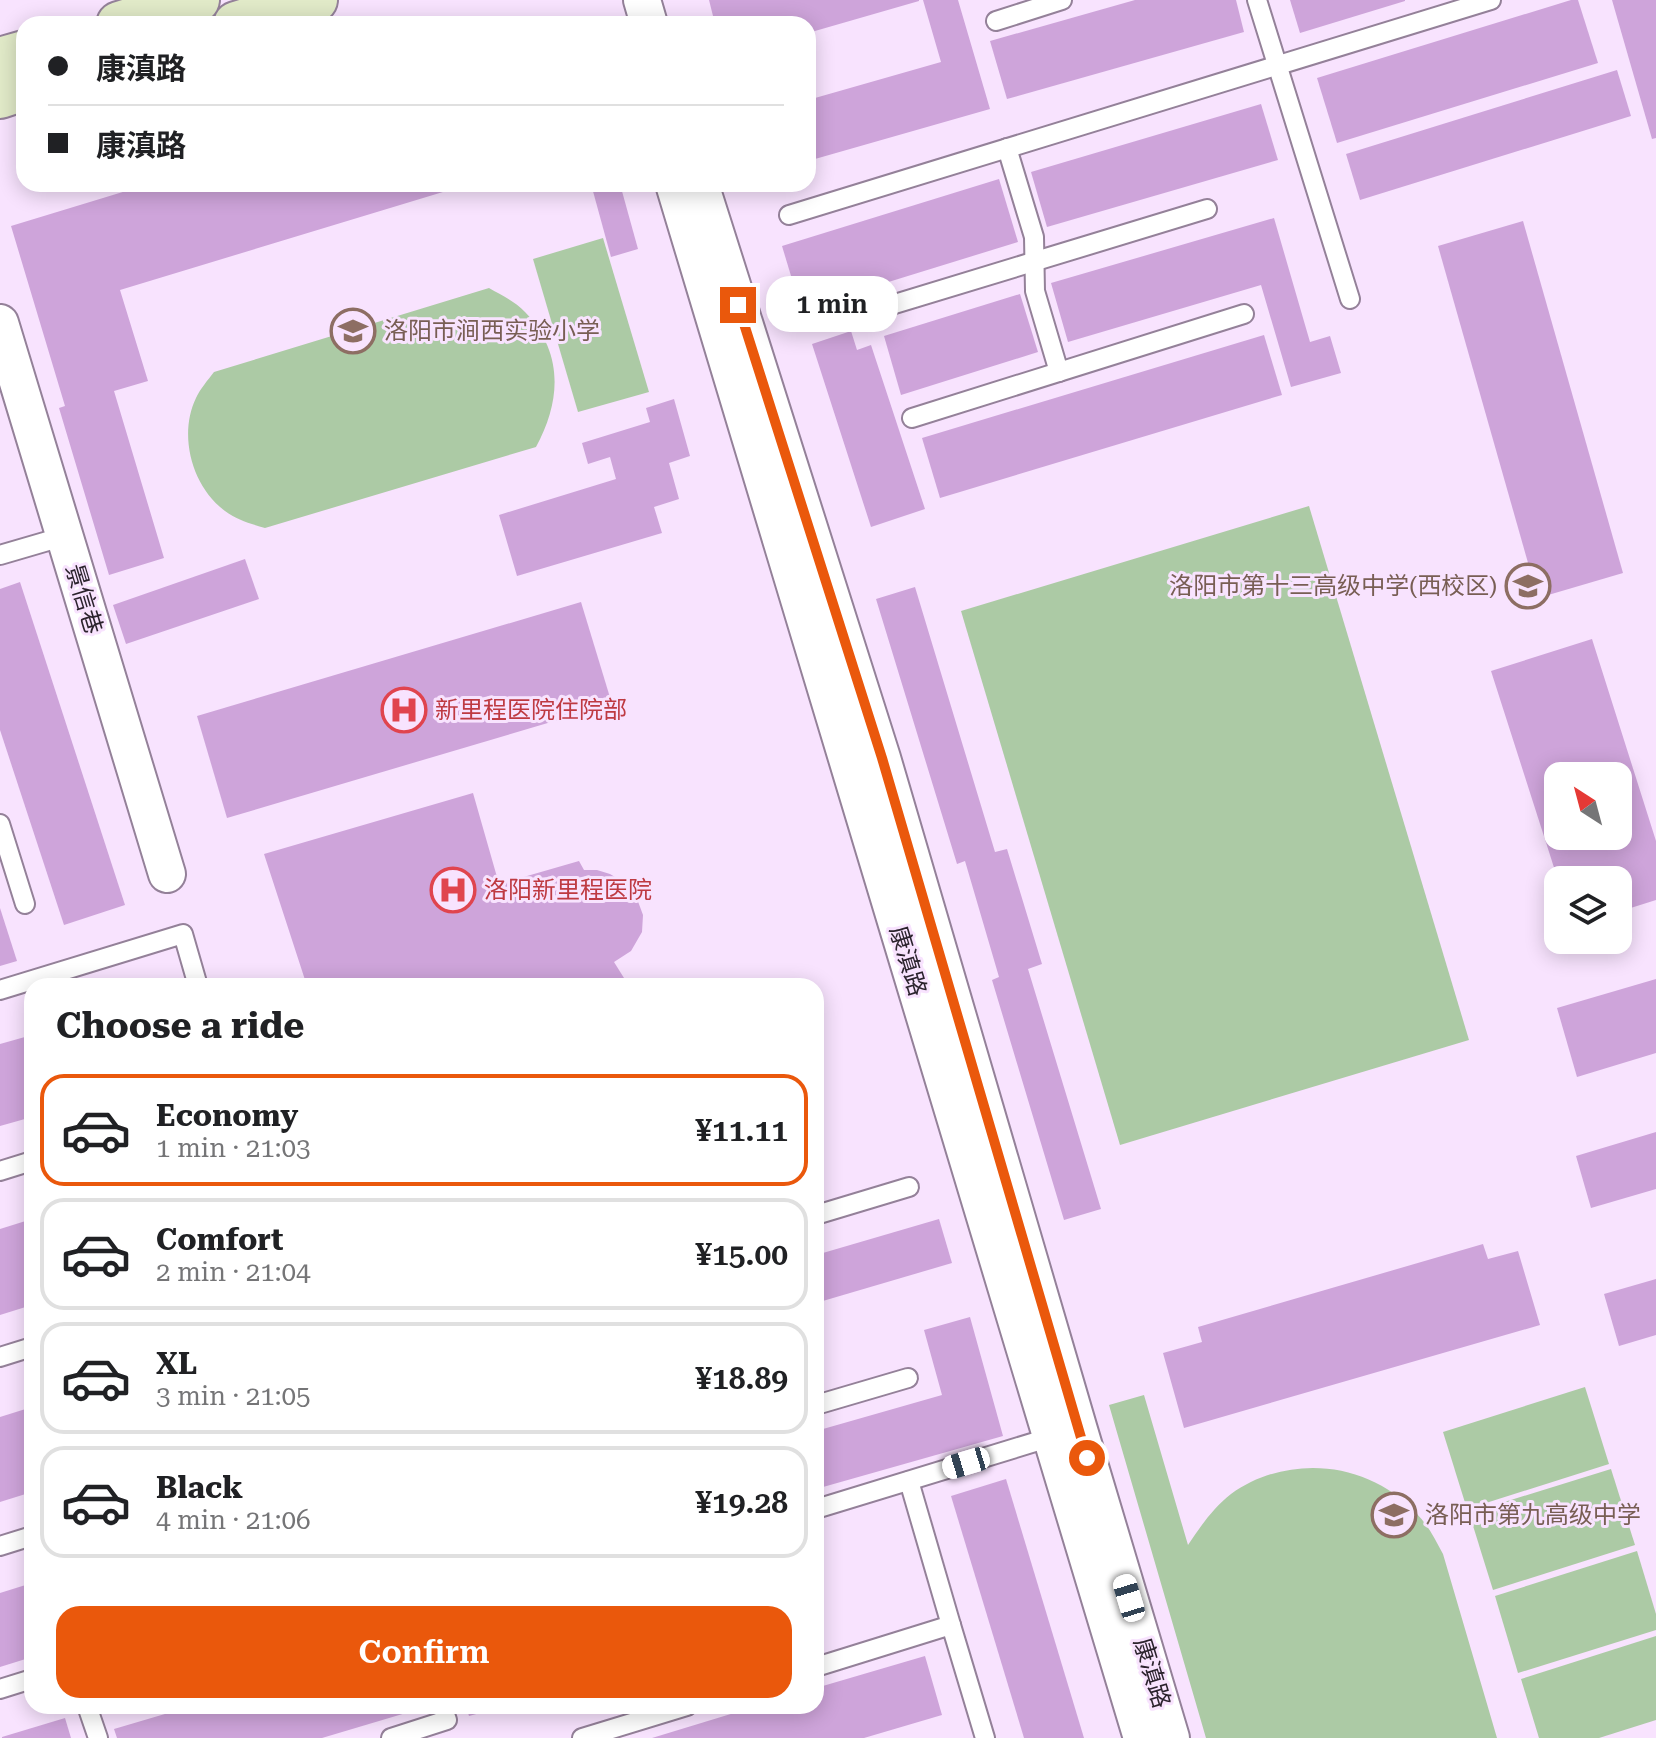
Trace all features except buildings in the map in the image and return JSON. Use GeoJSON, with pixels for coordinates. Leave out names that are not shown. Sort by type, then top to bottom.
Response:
{"type":"FeatureCollection","features":[{"type":"Feature","properties":{"kind":"main road"},"geometry":{"type":"LineString","coordinates":[[145,16],[197,0]]}},
{"type":"Feature","properties":{"kind":"main road"},"geometry":{"type":"LineString","coordinates":[[262,16],[315,0]]}},
{"type":"Feature","properties":{"kind":"street","name":"康滇路"},"geometry":{"type":"LineString","coordinates":[[677,192],[1065,1433],[1171,1738]]}},
{"type":"Feature","properties":{"kind":"street","name":"康滇路"},"geometry":{"type":"LineString","coordinates":[[703,192],[882,758],[1065,1433],[1142,1738]]}},
{"type":"Feature","properties":{"kind":"street","name":"景信巷"},"geometry":{"type":"LineString","coordinates":[[0,323],[167,874]]}},
{"type":"Feature","properties":{"kind":"lane"},"geometry":{"type":"LineString","coordinates":[[996,21],[1062,0]]}},
{"type":"Feature","properties":{"kind":"lane"},"geometry":{"type":"LineString","coordinates":[[1257,0],[1350,299]]}},
{"type":"Feature","properties":{"kind":"lane"},"geometry":{"type":"LineString","coordinates":[[789,215],[1491,0]]}},
{"type":"Feature","properties":{"kind":"lane"},"geometry":{"type":"LineString","coordinates":[[1007,148],[1034,237],[1035,291],[1059,372]]}},
{"type":"Feature","properties":{"kind":"lane"},"geometry":{"type":"LineString","coordinates":[[865,313],[1207,209]]}},
{"type":"Feature","properties":{"kind":"lane"},"geometry":{"type":"LineString","coordinates":[[912,418],[1244,314]]}},
{"type":"Feature","properties":{"kind":"lane"},"geometry":{"type":"LineString","coordinates":[[0,555],[65,536]]}},
{"type":"Feature","properties":{"kind":"lane"},"geometry":{"type":"LineString","coordinates":[[0,824],[5,858],[25,904]]}},
{"type":"Feature","properties":{"kind":"lane"},"geometry":{"type":"LineString","coordinates":[[39,978],[183,934],[196,978]]}},
{"type":"Feature","properties":{"kind":"lane"},"geometry":{"type":"LineString","coordinates":[[0,990],[24,983]]}},
{"type":"Feature","properties":{"kind":"lane"},"geometry":{"type":"LineString","coordinates":[[0,1171],[24,1164]]}},
{"type":"Feature","properties":{"kind":"lane"},"geometry":{"type":"LineString","coordinates":[[824,1213],[909,1187]]}},
{"type":"Feature","properties":{"kind":"lane"},"geometry":{"type":"LineString","coordinates":[[0,1357],[24,1350]]}},
{"type":"Feature","properties":{"kind":"lane"},"geometry":{"type":"LineString","coordinates":[[824,1403],[908,1378]]}},
{"type":"Feature","properties":{"kind":"lane"},"geometry":{"type":"LineString","coordinates":[[824,1507],[1065,1433]]}},
{"type":"Feature","properties":{"kind":"lane"},"geometry":{"type":"LineString","coordinates":[[909,1481],[985,1738]]}},
{"type":"Feature","properties":{"kind":"lane"},"geometry":{"type":"LineString","coordinates":[[0,1546],[24,1538]]}},
{"type":"Feature","properties":{"kind":"lane"},"geometry":{"type":"LineString","coordinates":[[824,1665],[951,1625]]}},
{"type":"Feature","properties":{"kind":"lane"},"geometry":{"type":"LineString","coordinates":[[0,1689],[24,1682]]}},
{"type":"Feature","properties":{"kind":"lane"},"geometry":{"type":"LineString","coordinates":[[90,1714],[98,1738]]}},
{"type":"Feature","properties":{"kind":"lane"},"geometry":{"type":"LineString","coordinates":[[391,1738],[447,1720],[445,1714]]}},
{"type":"Feature","properties":{"kind":"lane"},"geometry":{"type":"LineString","coordinates":[[582,1738],[661,1714]]}},
{"type":"Feature","properties":{"kind":"green space"},"geometry":{"type":"Polygon","coordinates":[[[603,238],[649,392],[578,412],[533,259],[603,238]]]}},
{"type":"Feature","properties":{"kind":"green space"},"geometry":{"type":"Polygon","coordinates":[[[489,288],[525,312],[547,344],[552,361],[554,395],[536,447],[265,528],[230,514],[204,488],[191,459],[188,428],[196,398],[214,372],[489,288]]]}},
{"type":"Feature","properties":{"kind":"green space"},"geometry":{"type":"Polygon","coordinates":[[[1309,506],[1469,1040],[1120,1145],[961,611],[1309,506]]]}},
{"type":"Feature","properties":{"kind":"green space"},"geometry":{"type":"Polygon","coordinates":[[[1585,1387],[1609,1464],[1467,1509],[1443,1432],[1585,1387]]]}},
{"type":"Feature","properties":{"kind":"green space"},"geometry":{"type":"Polygon","coordinates":[[[1144,1395],[1188,1545],[1231,1494],[1277,1472],[1302,1468],[1352,1473],[1375,1482],[1416,1513],[1443,1554],[1497,1738],[1206,1738],[1109,1405],[1144,1395]]]}},
{"type":"Feature","properties":{"kind":"green space"},"geometry":{"type":"Polygon","coordinates":[[[1611,1469],[1635,1545],[1493,1590],[1469,1513],[1611,1469]]]}},
{"type":"Feature","properties":{"kind":"green space"},"geometry":{"type":"Polygon","coordinates":[[[1637,1551],[1656,1614],[1656,1630],[1518,1673],[1495,1596],[1637,1551]]]}},
{"type":"Feature","properties":{"kind":"green space"},"geometry":{"type":"Polygon","coordinates":[[[1656,1636],[1656,1720],[1599,1738],[1539,1738],[1521,1679],[1656,1636]]]}},
{"type":"Feature","properties":{"kind":"place","name":"洛阳市涧西实验小学"},"geometry":{"type":"Point","coordinates":[353,331]}},
{"type":"Feature","properties":{"kind":"place","name":"洛阳市第十三高级中学(西校区)"},"geometry":{"type":"Point","coordinates":[1528,586]}},
{"type":"Feature","properties":{"kind":"place","name":"新里程医院住院部"},"geometry":{"type":"Point","coordinates":[404,710]}},
{"type":"Feature","properties":{"kind":"place","name":"洛阳新里程医院"},"geometry":{"type":"Point","coordinates":[453,890]}},
{"type":"Feature","properties":{"kind":"place","name":"洛阳市第九高级中学"},"geometry":{"type":"Point","coordinates":[1394,1515]}},
{"type":"Feature","properties":{"kind":"route"},"geometry":{"type":"LineString","coordinates":[[738,305],[882,758],[1087,1458]]}}]}
